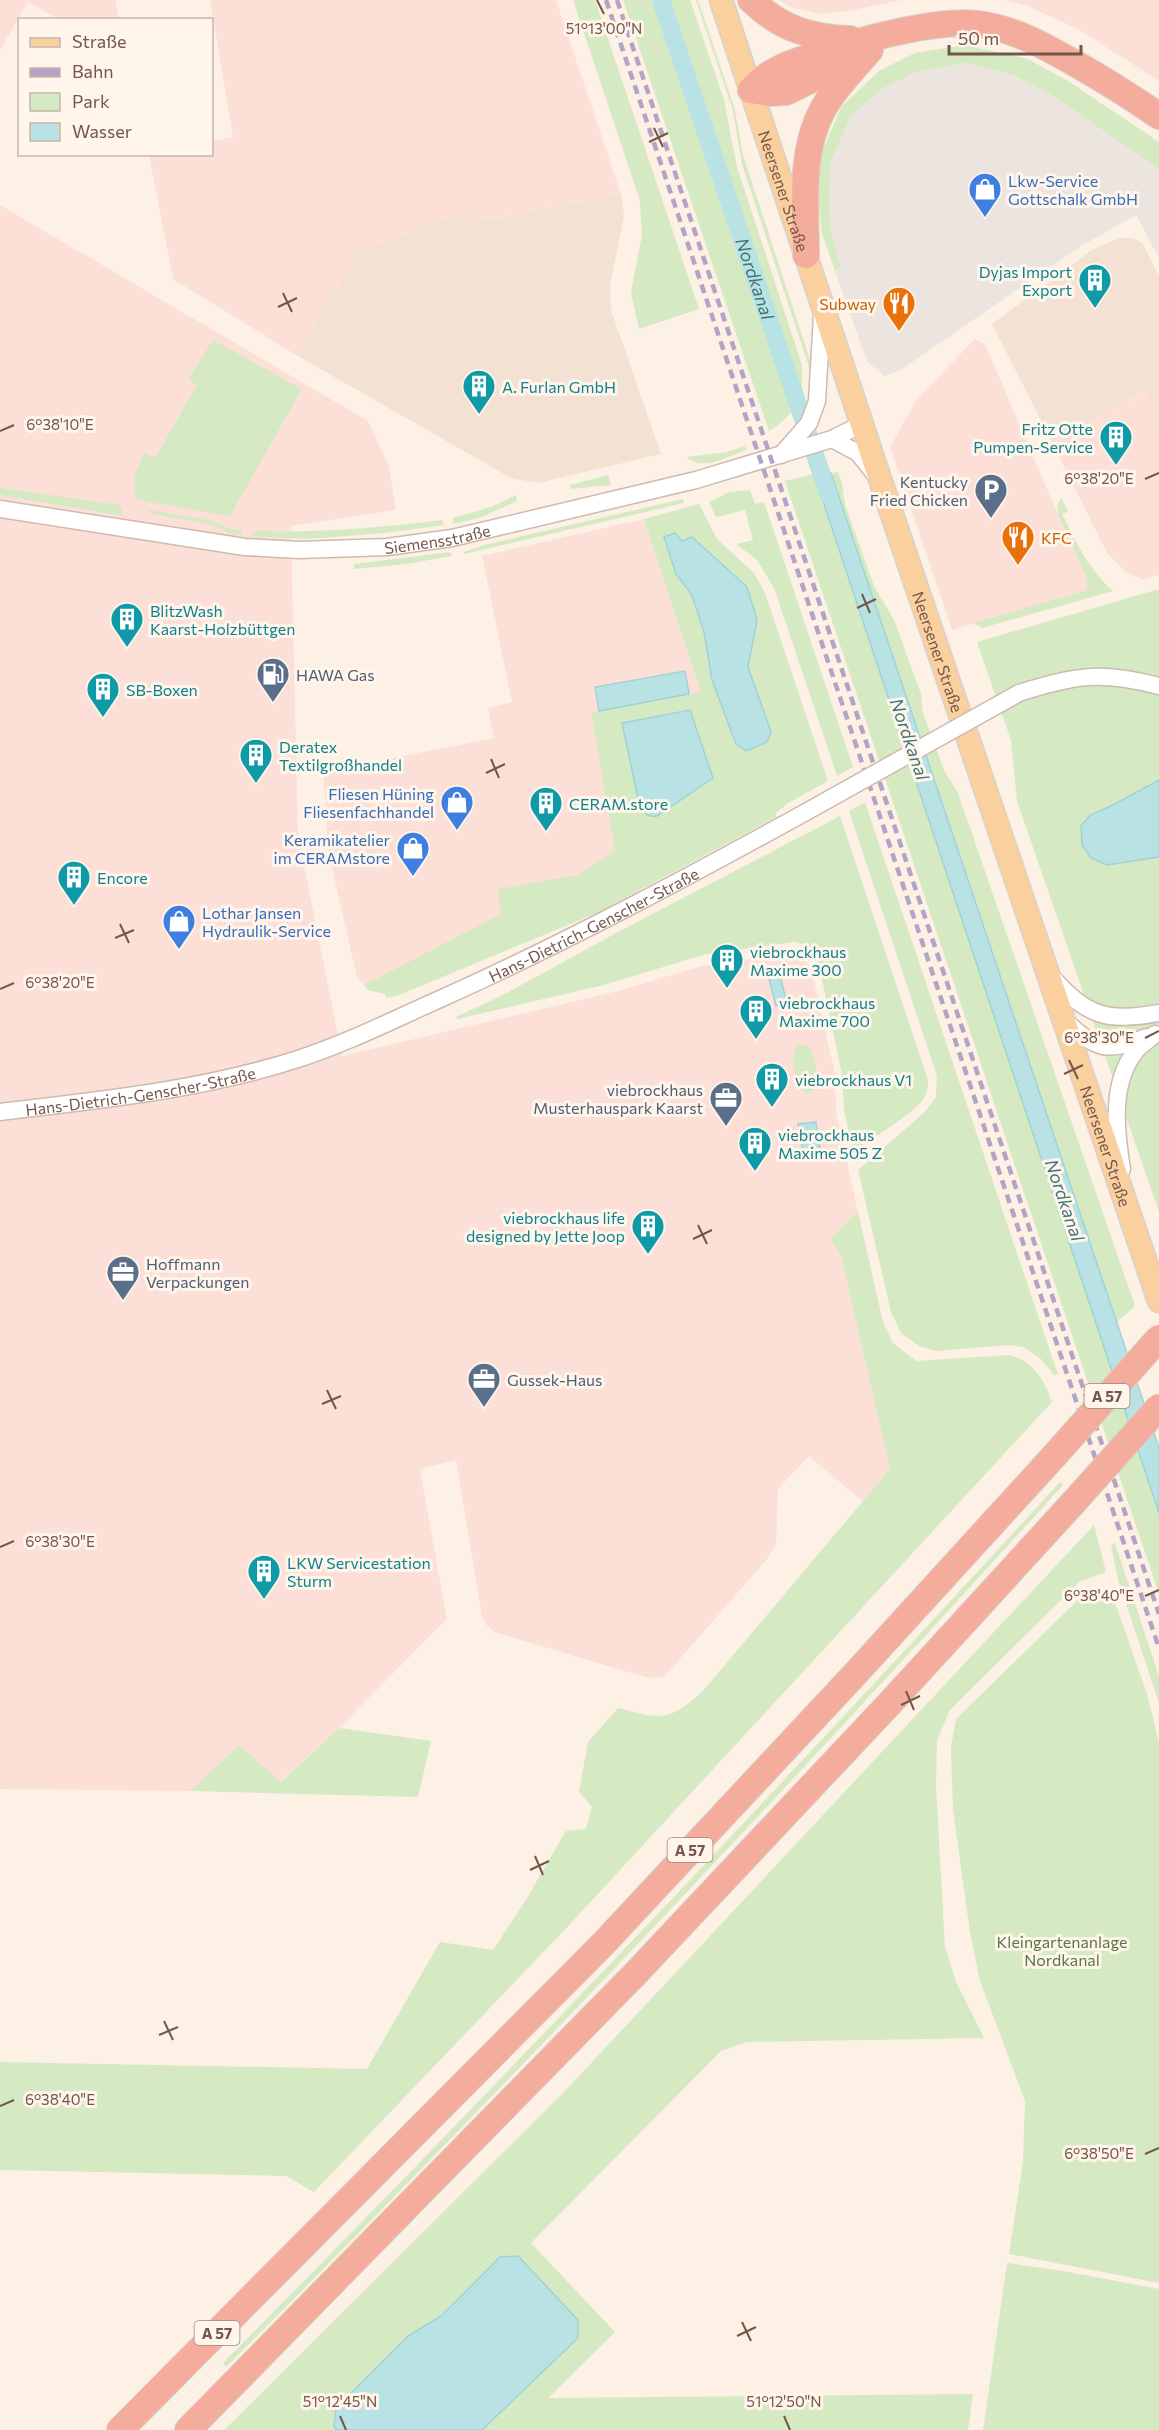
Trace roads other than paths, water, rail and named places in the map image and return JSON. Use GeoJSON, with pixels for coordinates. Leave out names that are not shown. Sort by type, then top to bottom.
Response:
{"type":"FeatureCollection","features":[{"type":"Feature","properties":{"kind":"highway"},"geometry":{"type":"LineString","coordinates":[[751,0],[777,22],[795,31],[867,45]]}},
{"type":"Feature","properties":{"kind":"highway"},"geometry":{"type":"LineString","coordinates":[[751,90],[762,77],[776,69],[910,31],[946,24],[966,23],[1005,29],[1040,43],[1126,93],[1159,116]]}},
{"type":"Feature","properties":{"kind":"highway"},"geometry":{"type":"LineString","coordinates":[[806,255],[806,168],[814,126],[867,45]]}},
{"type":"Feature","properties":{"kind":"highway","name":"A 57"},"geometry":{"type":"LineString","coordinates":[[120,2430],[603,1944],[1055,1455],[1159,1338]]}},
{"type":"Feature","properties":{"kind":"highway","name":"A 57"},"geometry":{"type":"LineString","coordinates":[[188,2430],[636,1974],[899,1694],[1159,1407]]}},
{"type":"Feature","properties":{"kind":"main road","name":"Neersener Straße"},"geometry":{"type":"LineString","coordinates":[[721,0],[881,482],[1159,1301]]}},
{"type":"Feature","properties":{"kind":"street"},"geometry":{"type":"LineString","coordinates":[[781,455],[809,423],[817,401],[822,306]]}},
{"type":"Feature","properties":{"kind":"street","name":"Siemensstraße"},"geometry":{"type":"LineString","coordinates":[[0,509],[245,547],[299,550],[387,547],[452,538],[696,480],[832,439],[862,424]]}},
{"type":"Feature","properties":{"kind":"street"},"geometry":{"type":"LineString","coordinates":[[832,439],[858,453],[881,482]]}},
{"type":"Feature","properties":{"kind":"street","name":"Hans-Dietrich-Genscher-Straße"},"geometry":{"type":"LineString","coordinates":[[0,1112],[151,1093],[247,1072],[308,1055],[348,1040],[504,970],[632,907],[1019,693],[1053,682],[1088,676],[1125,677],[1159,686]]}},
{"type":"Feature","properties":{"kind":"street"},"geometry":{"type":"LineString","coordinates":[[1049,974],[1069,996],[1088,1010],[1111,1017],[1134,1018],[1159,1013]]}},
{"type":"Feature","properties":{"kind":"street"},"geometry":{"type":"LineString","coordinates":[[1065,1021],[1090,1042],[1106,1047],[1126,1045],[1157,1032]]}},
{"type":"Feature","properties":{"kind":"street"},"geometry":{"type":"LineString","coordinates":[[1129,1209],[1119,1151],[1117,1100],[1122,1074],[1135,1052],[1157,1032]]}},
{"type":"Feature","properties":{"kind":"water"},"geometry":{"type":"Polygon","coordinates":[[[831,473],[1159,1448],[1159,1513],[814,474],[831,473]]]}},
{"type":"Feature","properties":{"kind":"water"},"geometry":{"type":"Polygon","coordinates":[[[675,533],[682,541],[692,537],[747,587],[757,620],[748,667],[771,732],[767,742],[746,751],[736,744],[712,680],[704,632],[692,595],[676,574],[664,537],[675,533]]]}},
{"type":"Feature","properties":{"kind":"water"},"geometry":{"type":"Polygon","coordinates":[[[685,671],[689,694],[599,711],[595,687],[685,671]]]}},
{"type":"Feature","properties":{"kind":"water"},"geometry":{"type":"Polygon","coordinates":[[[690,710],[713,778],[657,816],[648,815],[639,803],[622,723],[690,710]]]}},
{"type":"Feature","properties":{"kind":"water"},"geometry":{"type":"Polygon","coordinates":[[[1159,780],[1159,857],[1107,865],[1091,858],[1082,845],[1081,826],[1090,815],[1159,780]]]}},
{"type":"Feature","properties":{"kind":"water"},"geometry":{"type":"Polygon","coordinates":[[[780,976],[787,1003],[776,1006],[769,979],[780,976]]]}},
{"type":"Feature","properties":{"kind":"water"},"geometry":{"type":"Polygon","coordinates":[[[816,1122],[821,1155],[804,1158],[798,1124],[816,1122]]]}},
{"type":"Feature","properties":{"kind":"water"},"geometry":{"type":"Polygon","coordinates":[[[518,2256],[578,2320],[578,2338],[482,2430],[337,2430],[334,2427],[336,2408],[408,2336],[441,2316],[500,2257],[518,2256]]]}},
{"type":"Feature","properties":{"kind":"waterway","name":"Nordkanal"},"geometry":{"type":"LineString","coordinates":[[661,0],[829,496]]}},
{"type":"Feature","properties":{"kind":"railway"},"geometry":{"type":"LineString","coordinates":[[606,0],[1159,1648]]}},
{"type":"Feature","properties":{"kind":"railway"},"geometry":{"type":"LineString","coordinates":[[617,0],[1159,1614]]}},
{"type":"Feature","properties":{"kind":"place","name":"Lkw-Service Gottschalk GmbH"},"geometry":{"type":"Point","coordinates":[985,218]}},
{"type":"Feature","properties":{"kind":"place","name":"Dyjas Import Export"},"geometry":{"type":"Point","coordinates":[1095,309]}},
{"type":"Feature","properties":{"kind":"place","name":"Subway"},"geometry":{"type":"Point","coordinates":[899,332]}},
{"type":"Feature","properties":{"kind":"place","name":"A. Furlan GmbH"},"geometry":{"type":"Point","coordinates":[479,415]}},
{"type":"Feature","properties":{"kind":"place","name":"Fritz Otte Pumpen-Service"},"geometry":{"type":"Point","coordinates":[1116,466]}},
{"type":"Feature","properties":{"kind":"place","name":"Kentucky Fried Chicken"},"geometry":{"type":"Point","coordinates":[991,519]}},
{"type":"Feature","properties":{"kind":"place","name":"KFC"},"geometry":{"type":"Point","coordinates":[1018,566]}},
{"type":"Feature","properties":{"kind":"place","name":"BlitzWash Kaarst-Holzbüttgen"},"geometry":{"type":"Point","coordinates":[127,648]}},
{"type":"Feature","properties":{"kind":"place","name":"HAWA Gas"},"geometry":{"type":"Point","coordinates":[273,703]}},
{"type":"Feature","properties":{"kind":"place","name":"SB-Boxen"},"geometry":{"type":"Point","coordinates":[103,718]}},
{"type":"Feature","properties":{"kind":"place","name":"Deratex Textilgroßhandel"},"geometry":{"type":"Point","coordinates":[256,784]}},
{"type":"Feature","properties":{"kind":"place","name":"Fliesen Hüning Fliesenfachhandel"},"geometry":{"type":"Point","coordinates":[457,831]}},
{"type":"Feature","properties":{"kind":"place","name":"CERAM.store"},"geometry":{"type":"Point","coordinates":[546,832]}},
{"type":"Feature","properties":{"kind":"place","name":"Keramikatelier im CERAMstore"},"geometry":{"type":"Point","coordinates":[413,877]}},
{"type":"Feature","properties":{"kind":"place","name":"Encore"},"geometry":{"type":"Point","coordinates":[74,906]}},
{"type":"Feature","properties":{"kind":"place","name":"Lothar Jansen Hydraulik-Service"},"geometry":{"type":"Point","coordinates":[179,950]}},
{"type":"Feature","properties":{"kind":"place","name":"viebrockhaus Maxime 300"},"geometry":{"type":"Point","coordinates":[727,989]}},
{"type":"Feature","properties":{"kind":"place","name":"viebrockhaus Maxime 700"},"geometry":{"type":"Point","coordinates":[756,1040]}},
{"type":"Feature","properties":{"kind":"place","name":"viebrockhaus V1"},"geometry":{"type":"Point","coordinates":[772,1108]}},
{"type":"Feature","properties":{"kind":"place","name":"viebrockhaus Musterhauspark Kaarst"},"geometry":{"type":"Point","coordinates":[726,1127]}},
{"type":"Feature","properties":{"kind":"place","name":"viebrockhaus Maxime 505 Z"},"geometry":{"type":"Point","coordinates":[755,1172]}},
{"type":"Feature","properties":{"kind":"place","name":"viebrockhaus life designed by Jette Joop"},"geometry":{"type":"Point","coordinates":[648,1255]}},
{"type":"Feature","properties":{"kind":"place","name":"Hoffmann Verpackungen"},"geometry":{"type":"Point","coordinates":[123,1301]}},
{"type":"Feature","properties":{"kind":"place","name":"Gussek-Haus"},"geometry":{"type":"Point","coordinates":[484,1408]}},
{"type":"Feature","properties":{"kind":"place","name":"LKW Servicestation Sturm"},"geometry":{"type":"Point","coordinates":[264,1600]}},
{"type":"Feature","properties":{"kind":"park label","name":"Kleingartenanlage Nordkanal"},"geometry":{"type":"Point","coordinates":[1062,1950]}}]}
